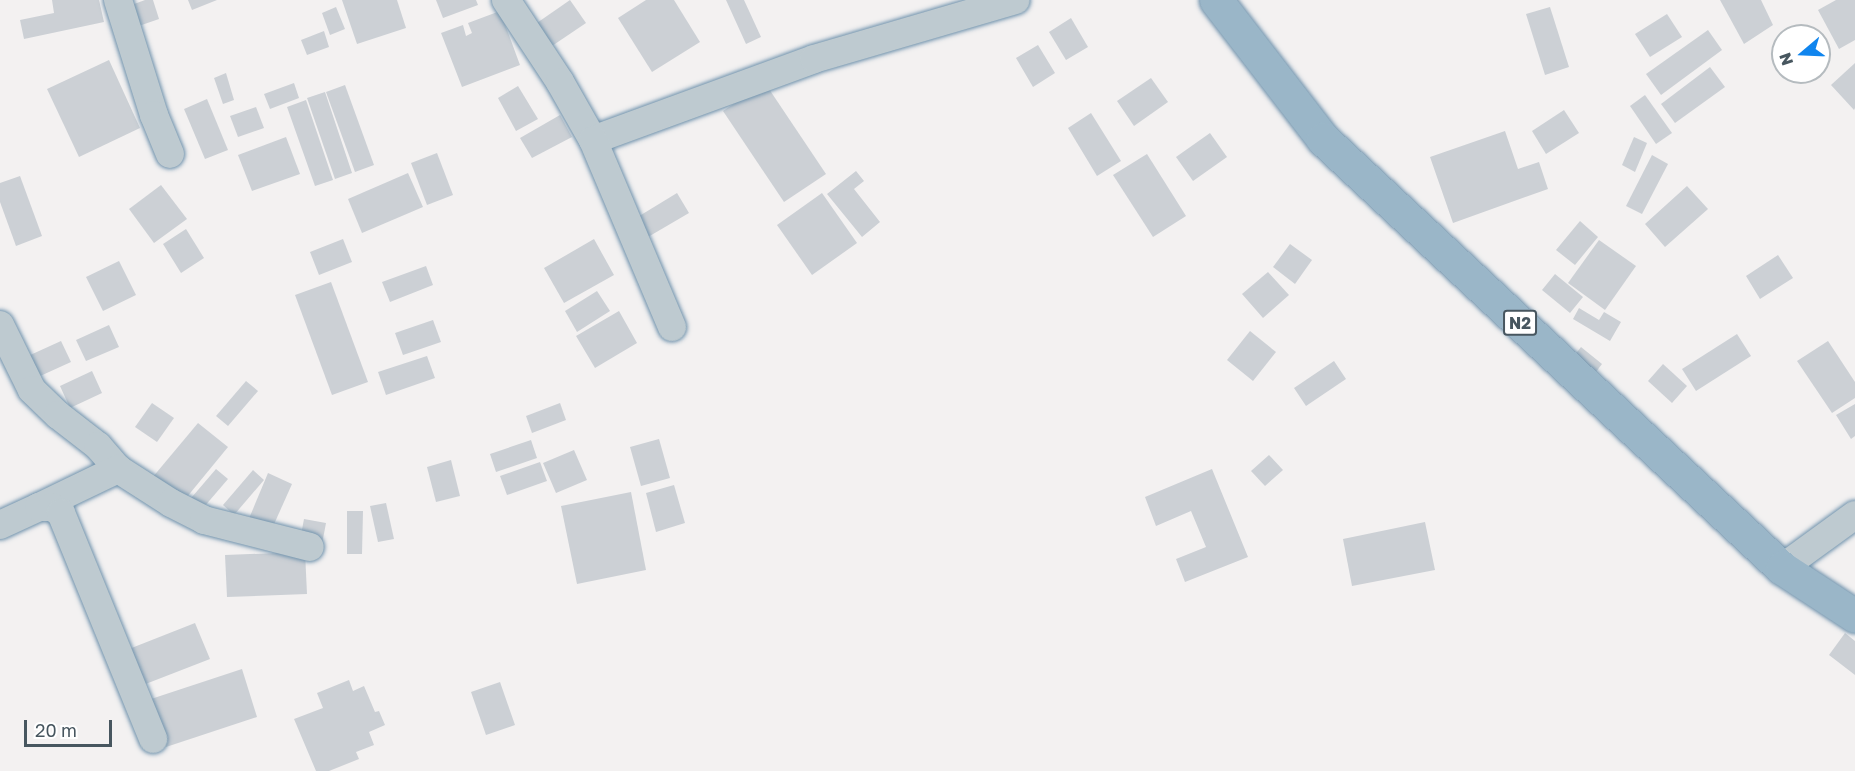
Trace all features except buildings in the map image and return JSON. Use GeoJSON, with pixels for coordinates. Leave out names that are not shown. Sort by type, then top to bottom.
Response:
{"type":"FeatureCollection","features":[{"type":"Feature","properties":{"kind":"highway","name":"N2"},"geometry":{"type":"LineString","coordinates":[[1216,0],[1323,139],[1782,567],[1855,616]]}},
{"type":"Feature","properties":{"kind":"street"},"geometry":{"type":"LineString","coordinates":[[118,0],[154,115],[170,154]]}},
{"type":"Feature","properties":{"kind":"street"},"geometry":{"type":"LineString","coordinates":[[506,0],[560,82],[593,140],[672,327]]}},
{"type":"Feature","properties":{"kind":"street"},"geometry":{"type":"LineString","coordinates":[[593,140],[814,59],[1017,0]]}},
{"type":"Feature","properties":{"kind":"street"},"geometry":{"type":"LineString","coordinates":[[0,325],[32,390],[58,416],[98,446],[118,469],[171,503],[204,520],[310,547]]}},
{"type":"Feature","properties":{"kind":"street"},"geometry":{"type":"LineString","coordinates":[[0,525],[118,469]]}},
{"type":"Feature","properties":{"kind":"street"},"geometry":{"type":"LineString","coordinates":[[39,507],[52,507],[61,513],[153,740]]}},
{"type":"Feature","properties":{"kind":"street"},"geometry":{"type":"LineString","coordinates":[[1782,567],[1855,514]]}}]}
